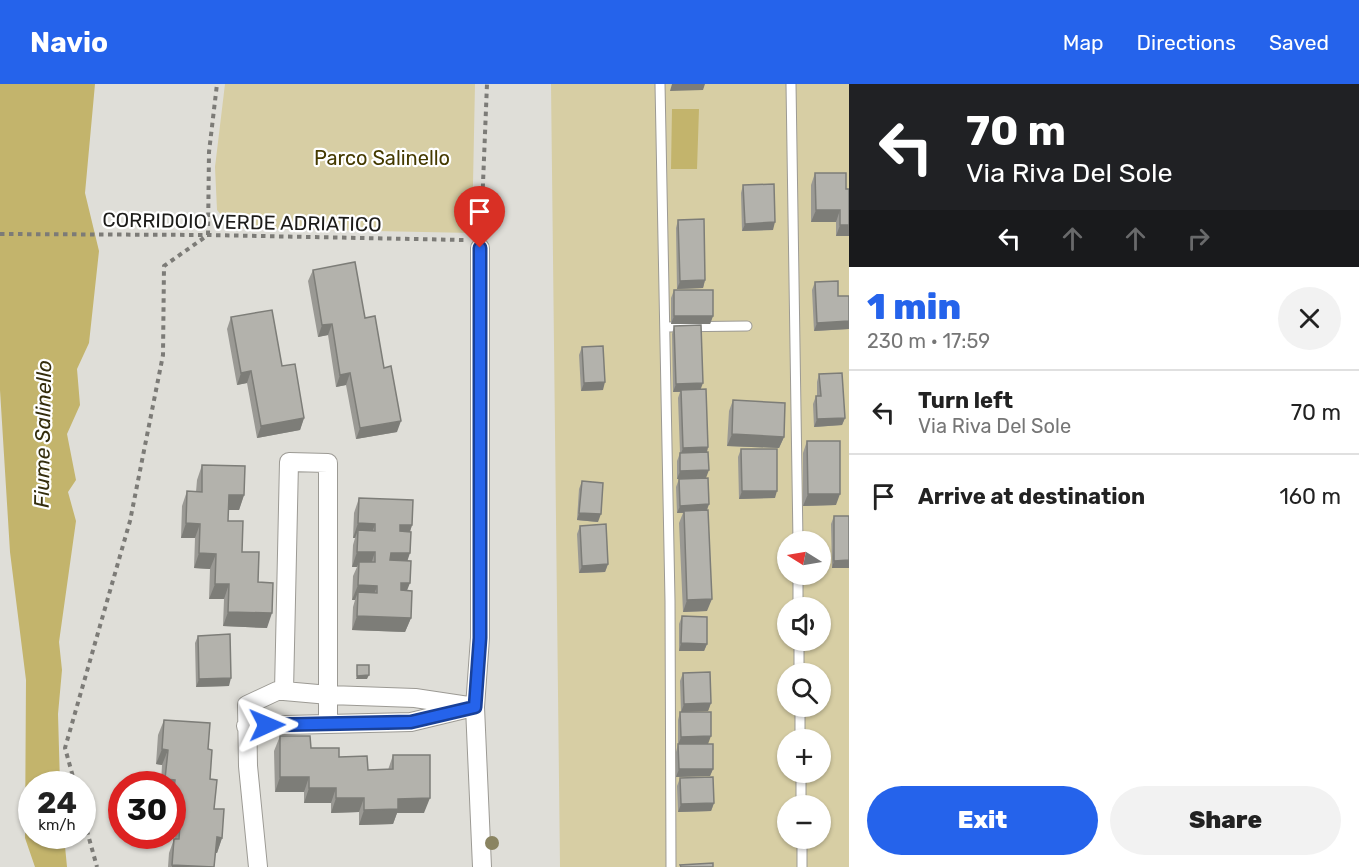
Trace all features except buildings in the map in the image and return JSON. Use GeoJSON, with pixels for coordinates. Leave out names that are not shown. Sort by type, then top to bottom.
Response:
{"type":"FeatureCollection","features":[{"type":"Feature","properties":{"kind":"street"},"geometry":{"type":"LineString","coordinates":[[480,248],[480,638],[475,707],[482,867]]}},
{"type":"Feature","properties":{"kind":"street"},"geometry":{"type":"LineString","coordinates":[[284,691],[289,462],[328,463],[328,724]]}},
{"type":"Feature","properties":{"kind":"street"},"geometry":{"type":"LineString","coordinates":[[258,867],[248,766],[247,705],[277,691],[284,691],[415,698],[475,707]]}},
{"type":"Feature","properties":{"kind":"street"},"geometry":{"type":"LineString","coordinates":[[246,726],[411,722],[475,707]]}},
{"type":"Feature","properties":{"kind":"lane"},"geometry":{"type":"LineString","coordinates":[[660,84],[670,601],[671,867]]}},
{"type":"Feature","properties":{"kind":"lane"},"geometry":{"type":"LineString","coordinates":[[791,84],[798,531]]}},
{"type":"Feature","properties":{"kind":"lane"},"geometry":{"type":"LineString","coordinates":[[664,327],[747,326]]}},
{"type":"Feature","properties":{"kind":"lane"},"geometry":{"type":"LineString","coordinates":[[802,849],[802,867]]}},
{"type":"Feature","properties":{"kind":"path"},"geometry":{"type":"LineString","coordinates":[[71,771],[65,748],[130,521],[163,355],[164,266],[208,235],[209,152],[217,84]]}},
{"type":"Feature","properties":{"kind":"path"},"geometry":{"type":"LineString","coordinates":[[480,248],[487,84]]}},
{"type":"Feature","properties":{"kind":"path","name":"CORRIDOIO VERDE ADRIATICO"},"geometry":{"type":"LineString","coordinates":[[0,234],[471,240],[480,248]]}},
{"type":"Feature","properties":{"kind":"path"},"geometry":{"type":"LineString","coordinates":[[92,849],[97,867]]}},
{"type":"Feature","properties":{"kind":"green space","name":"Parco Salinello"},"geometry":{"type":"Polygon","coordinates":[[[225,84],[475,84],[472,233],[232,228],[217,210],[215,167],[225,84]]]}},
{"type":"Feature","properties":{"kind":"green space"},"geometry":{"type":"Polygon","coordinates":[[[551,84],[849,84],[849,867],[560,867],[551,84]]]}},
{"type":"Feature","properties":{"kind":"water","name":"Fiume Salinello"},"geometry":{"type":"Polygon","coordinates":[[[0,84],[95,84],[85,193],[99,251],[89,343],[77,369],[80,405],[67,434],[76,480],[68,492],[76,521],[59,642],[62,670],[58,714],[60,771],[25,771],[26,680],[10,552],[0,390],[0,84]]]}},
{"type":"Feature","properties":{"kind":"water"},"geometry":{"type":"Polygon","coordinates":[[[672,109],[699,109],[697,169],[671,169],[672,109]]]}},
{"type":"Feature","properties":{"kind":"water"},"geometry":{"type":"Polygon","coordinates":[[[29,849],[65,849],[67,867],[35,867],[29,849]]]}},
{"type":"Feature","properties":{"kind":"route"},"geometry":{"type":"LineString","coordinates":[[267,725],[411,722],[475,707],[480,638],[480,248]]}}]}
